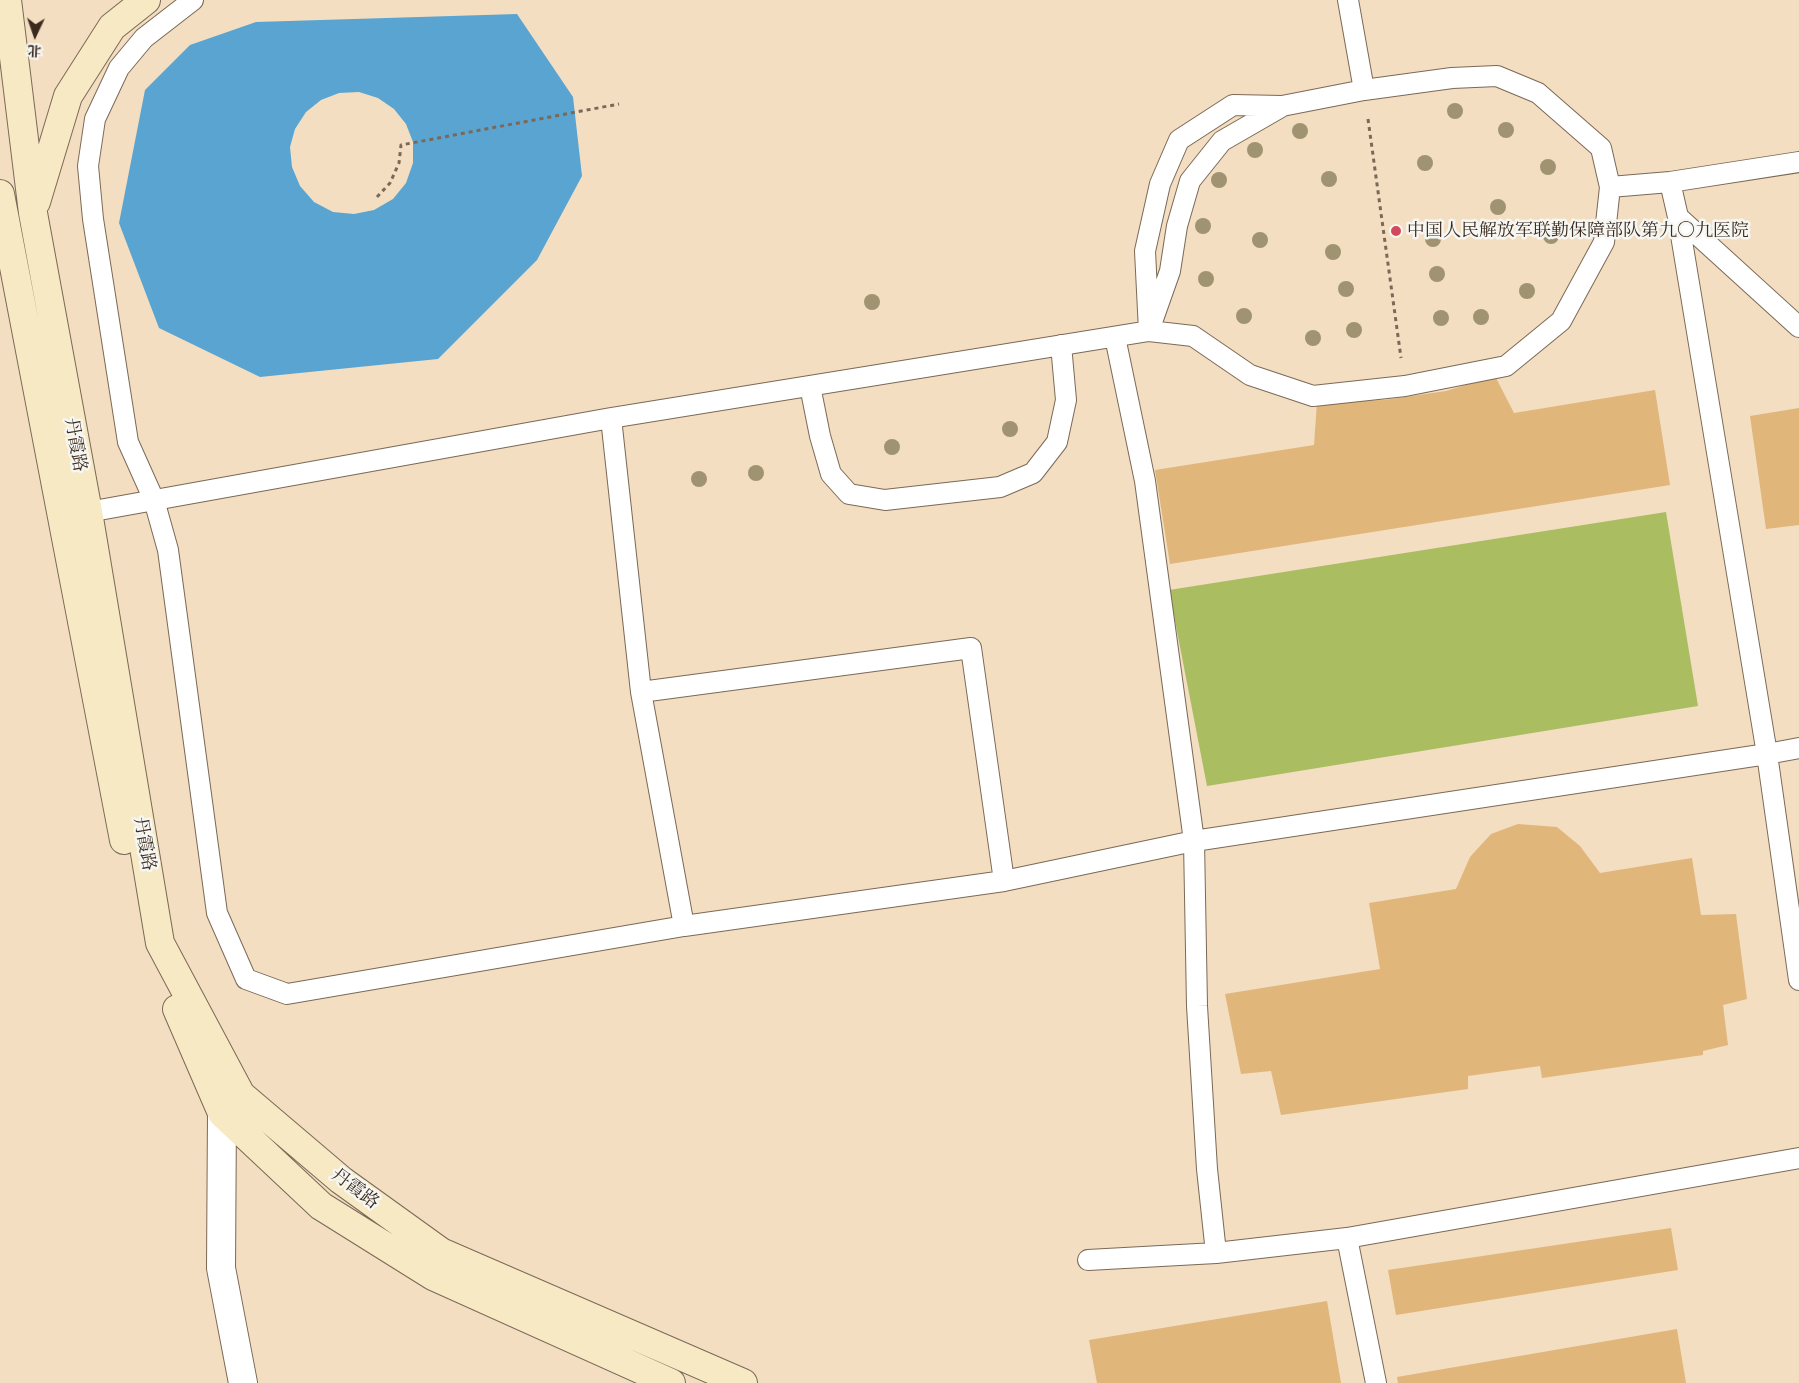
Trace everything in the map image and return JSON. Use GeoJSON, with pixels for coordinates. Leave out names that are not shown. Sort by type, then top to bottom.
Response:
{"type":"FeatureCollection","features":[{"type":"Feature","properties":{"kind":"main road","name":"丹霞路"},"geometry":{"type":"LineString","coordinates":[[7,0],[33,213],[88,512],[160,943],[241,1095],[341,1180],[441,1252],[742,1383]]}},
{"type":"Feature","properties":{"kind":"main road"},"geometry":{"type":"LineString","coordinates":[[33,213],[68,96],[112,27],[146,0]]}},
{"type":"Feature","properties":{"kind":"main road","name":"丹霞路"},"geometry":{"type":"LineString","coordinates":[[1,208],[141,925],[222,1113],[321,1206],[433,1276],[671,1383]]}},
{"type":"Feature","properties":{"kind":"street"},"geometry":{"type":"LineString","coordinates":[[222,1113],[221,1268],[243,1383]]}},
{"type":"Feature","properties":{"kind":"lane"},"geometry":{"type":"LineString","coordinates":[[193,0],[144,38],[119,68],[95,119],[88,166],[93,219],[128,442],[154,500],[168,550],[217,913],[246,979],[287,994],[684,926],[1004,881],[1194,841],[1799,748]]}},
{"type":"Feature","properties":{"kind":"lane"},"geometry":{"type":"LineString","coordinates":[[1348,0],[1364,90]]}},
{"type":"Feature","properties":{"kind":"lane"},"geometry":{"type":"LineString","coordinates":[[88,512],[611,418],[1149,331],[1193,336],[1250,375],[1313,396],[1405,386],[1506,366],[1561,321],[1604,242],[1610,187],[1601,148],[1538,93],[1497,76],[1452,78],[1364,90],[1282,106],[1233,105],[1179,140],[1160,184],[1145,251],[1149,331]]}},
{"type":"Feature","properties":{"kind":"lane"},"geometry":{"type":"LineString","coordinates":[[1149,331],[1170,271],[1177,226],[1190,181],[1222,141],[1282,106]]}},
{"type":"Feature","properties":{"kind":"lane"},"geometry":{"type":"LineString","coordinates":[[1610,187],[1670,182],[1799,162]]}},
{"type":"Feature","properties":{"kind":"lane"},"geometry":{"type":"LineString","coordinates":[[1670,182],[1678,218],[1767,754],[1799,980]]}},
{"type":"Feature","properties":{"kind":"lane"},"geometry":{"type":"LineString","coordinates":[[1678,218],[1799,327]]}},
{"type":"Feature","properties":{"kind":"lane"},"geometry":{"type":"LineString","coordinates":[[1115,337],[1145,481],[1194,841],[1197,1016],[1207,1169],[1216,1253]]}},
{"type":"Feature","properties":{"kind":"lane"},"geometry":{"type":"LineString","coordinates":[[810,386],[820,436],[831,474],[849,494],[885,500],[1000,487],[1033,473],[1057,442],[1066,400],[1061,345]]}},
{"type":"Feature","properties":{"kind":"lane"},"geometry":{"type":"LineString","coordinates":[[611,418],[641,692],[684,926]]}},
{"type":"Feature","properties":{"kind":"lane"},"geometry":{"type":"LineString","coordinates":[[641,692],[971,648],[1004,881]]}},
{"type":"Feature","properties":{"kind":"lane"},"geometry":{"type":"LineString","coordinates":[[1088,1260],[1216,1253],[1347,1238],[1799,1158]]}},
{"type":"Feature","properties":{"kind":"lane"},"geometry":{"type":"LineString","coordinates":[[1347,1238],[1376,1383]]}},
{"type":"Feature","properties":{"kind":"path"},"geometry":{"type":"LineString","coordinates":[[1364,90],[1405,386]]}},
{"type":"Feature","properties":{"kind":"path"},"geometry":{"type":"LineString","coordinates":[[377,197],[390,184],[399,163],[401,145],[619,104]]}},
{"type":"Feature","properties":{"kind":"green space"},"geometry":{"type":"Polygon","coordinates":[[[1666,512],[1698,706],[1207,786],[1169,590],[1666,512]]]}},
{"type":"Feature","properties":{"kind":"water"},"geometry":{"type":"Polygon","coordinates":[[[517,14],[573,97],[582,176],[537,260],[438,359],[260,377],[159,328],[119,223],[145,90],[190,45],[256,22],[517,14]],[[359,92],[339,93],[321,100],[306,112],[295,129],[290,147],[292,167],[300,186],[314,202],[333,212],[354,214],[374,210],[393,199],[406,183],[413,163],[413,142],[406,124],[394,109],[378,98],[359,92]]]}},
{"type":"Feature","properties":{"kind":"building"},"geometry":{"type":"Polygon","coordinates":[[[1495,376],[1514,413],[1655,390],[1670,485],[1170,564],[1155,470],[1314,445],[1317,402],[1384,400],[1446,391],[1495,376]]]}},
{"type":"Feature","properties":{"kind":"building"},"geometry":{"type":"Polygon","coordinates":[[[1799,408],[1799,525],[1766,529],[1750,416],[1799,408]]]}},
{"type":"Feature","properties":{"kind":"building"},"geometry":{"type":"Polygon","coordinates":[[[1518,824],[1557,827],[1580,846],[1600,873],[1692,858],[1701,915],[1736,914],[1747,999],[1723,1005],[1728,1045],[1703,1051],[1703,1055],[1542,1078],[1540,1066],[1468,1076],[1468,1089],[1281,1115],[1271,1071],[1241,1074],[1225,994],[1380,969],[1369,903],[1456,889],[1470,857],[1491,834],[1518,824]]]}},
{"type":"Feature","properties":{"kind":"building"},"geometry":{"type":"Polygon","coordinates":[[[1671,1228],[1678,1270],[1396,1315],[1388,1270],[1671,1228]]]}},
{"type":"Feature","properties":{"kind":"building"},"geometry":{"type":"Polygon","coordinates":[[[1327,1301],[1341,1383],[1097,1383],[1089,1340],[1327,1301]]]}},
{"type":"Feature","properties":{"kind":"building"},"geometry":{"type":"Polygon","coordinates":[[[1677,1329],[1686,1383],[1398,1383],[1397,1377],[1677,1329]]]}},
{"type":"Feature","properties":{"kind":"place","name":"中国人民解放军联勤保障部队第九〇九医院"},"geometry":{"type":"Point","coordinates":[1396,231]}}]}
